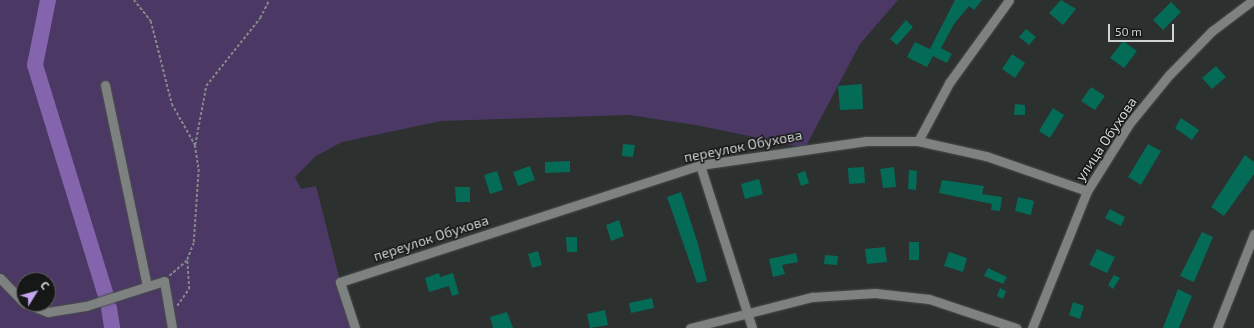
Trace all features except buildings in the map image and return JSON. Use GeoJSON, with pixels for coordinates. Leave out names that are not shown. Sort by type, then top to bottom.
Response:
{"type":"FeatureCollection","features":[{"type":"Feature","properties":{"kind":"street"},"geometry":{"type":"LineString","coordinates":[[918,141],[948,83],[1009,0]]}},
{"type":"Feature","properties":{"kind":"street","name":"улица Обухова"},"geometry":{"type":"LineString","coordinates":[[1032,328],[1087,191],[1129,124],[1169,75],[1212,31],[1253,0]]}},
{"type":"Feature","properties":{"kind":"street"},"geometry":{"type":"LineString","coordinates":[[105,85],[147,286]]}},
{"type":"Feature","properties":{"kind":"street","name":"переулок Обухова"},"geometry":{"type":"LineString","coordinates":[[355,328],[340,282],[700,165],[866,141],[918,141],[986,156],[1087,191]]}},
{"type":"Feature","properties":{"kind":"street"},"geometry":{"type":"LineString","coordinates":[[700,165],[752,328]]}},
{"type":"Feature","properties":{"kind":"street"},"geometry":{"type":"LineString","coordinates":[[1217,328],[1254,234]]}},
{"type":"Feature","properties":{"kind":"street"},"geometry":{"type":"LineString","coordinates":[[0,278],[16,295]]}},
{"type":"Feature","properties":{"kind":"street"},"geometry":{"type":"LineString","coordinates":[[56,311],[86,306],[164,281],[172,328]]}},
{"type":"Feature","properties":{"kind":"street"},"geometry":{"type":"LineString","coordinates":[[690,328],[746,311],[812,297],[875,293],[935,301],[1016,328]]}},
{"type":"Feature","properties":{"kind":"path"},"geometry":{"type":"LineString","coordinates":[[134,0],[151,21],[172,104],[195,145],[199,169],[198,222],[187,261],[189,289],[170,317]]}},
{"type":"Feature","properties":{"kind":"path"},"geometry":{"type":"LineString","coordinates":[[195,145],[206,86],[260,18],[269,0]]}},
{"type":"Feature","properties":{"kind":"path"},"geometry":{"type":"LineString","coordinates":[[164,281],[187,261]]}},
{"type":"Feature","properties":{"kind":"shaded area"},"geometry":{"type":"Polygon","coordinates":[[[0,0],[898,0],[860,44],[805,148],[701,126],[630,115],[441,121],[342,142],[316,156],[295,177],[301,189],[316,186],[352,328],[0,328],[0,0]]]}},
{"type":"Feature","properties":{"kind":"waterway"},"geometry":{"type":"LineString","coordinates":[[48,0],[35,65],[105,293]]}},
{"type":"Feature","properties":{"kind":"waterway"},"geometry":{"type":"LineString","coordinates":[[109,308],[112,328]]}}]}
